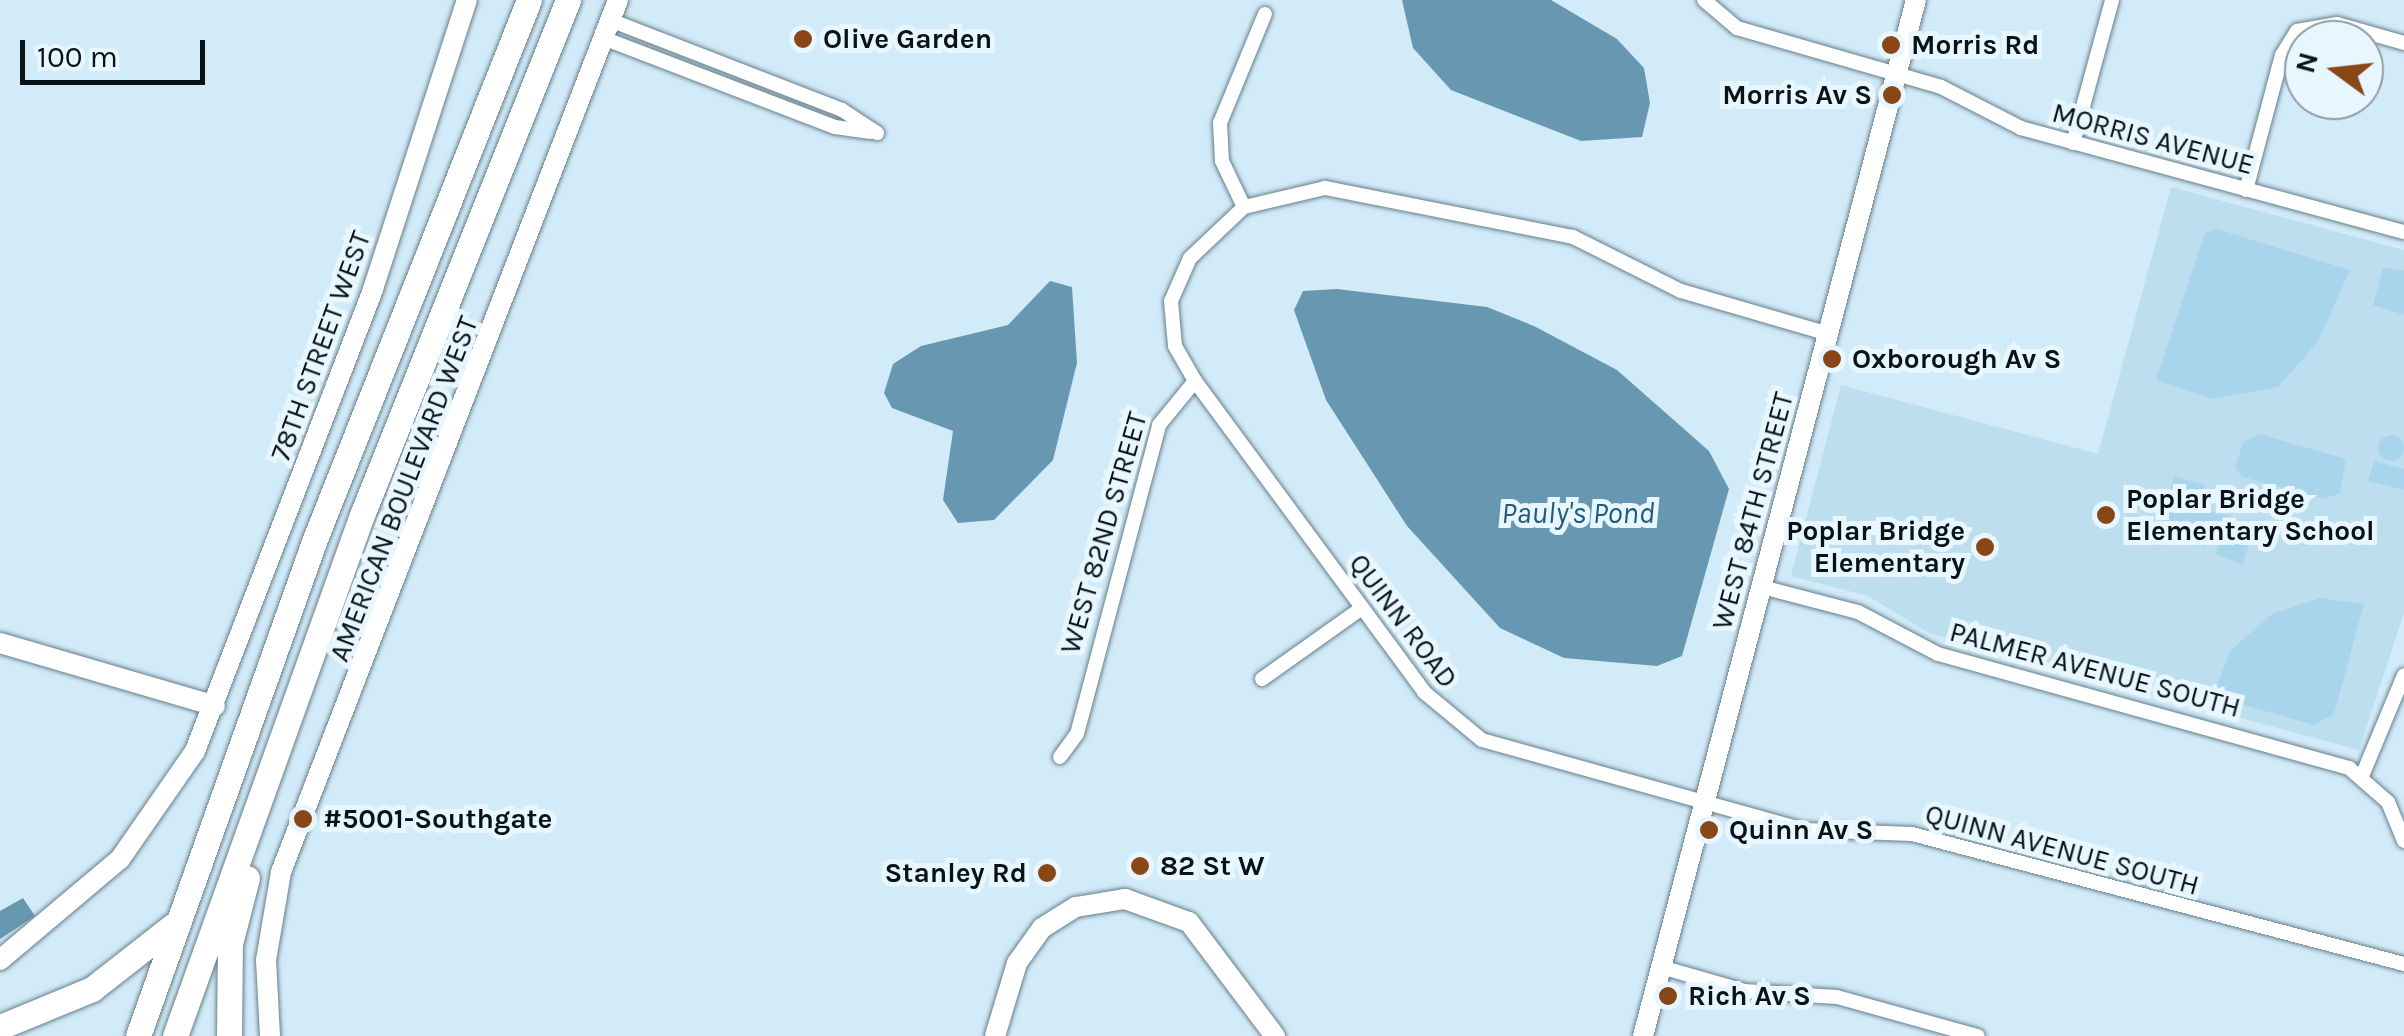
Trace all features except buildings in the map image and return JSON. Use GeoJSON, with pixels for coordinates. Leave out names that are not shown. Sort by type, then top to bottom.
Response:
{"type":"FeatureCollection","features":[{"type":"Feature","properties":{"kind":"highway"},"geometry":{"type":"LineString","coordinates":[[138,1036],[314,539],[529,0]]}},
{"type":"Feature","properties":{"kind":"highway"},"geometry":{"type":"LineString","coordinates":[[175,1036],[255,804],[568,0]]}},
{"type":"Feature","properties":{"kind":"highway"},"geometry":{"type":"LineString","coordinates":[[229,1036],[230,944],[255,804]]}},
{"type":"Feature","properties":{"kind":"highway"},"geometry":{"type":"LineString","coordinates":[[0,1027],[92,989],[178,922]]}},
{"type":"Feature","properties":{"kind":"street","name":"78TH STREET WEST"},"geometry":{"type":"LineString","coordinates":[[0,960],[120,859],[167,801],[216,706],[384,256],[467,0]]}},
{"type":"Feature","properties":{"kind":"street","name":"MORRIS AVENUE"},"geometry":{"type":"LineString","coordinates":[[1704,0],[1748,32],[1896,74],[2073,142],[2404,232]]}},
{"type":"Feature","properties":{"kind":"street","name":"WEST 84TH STREET"},"geometry":{"type":"LineString","coordinates":[[1642,1036],[1916,0]]}},
{"type":"Feature","properties":{"kind":"street"},"geometry":{"type":"LineString","coordinates":[[2073,142],[2112,0]]}},
{"type":"Feature","properties":{"kind":"street"},"geometry":{"type":"LineString","coordinates":[[1244,207],[1222,161],[1220,123],[1265,14]]}},
{"type":"Feature","properties":{"kind":"street"},"geometry":{"type":"LineString","coordinates":[[610,19],[842,110],[878,133],[835,127],[610,19]]}},
{"type":"Feature","properties":{"kind":"street","name":"AMERICAN BOULEVARD WEST"},"geometry":{"type":"LineString","coordinates":[[270,1036],[266,1003],[280,872],[407,562],[610,19]]}},
{"type":"Feature","properties":{"kind":"street"},"geometry":{"type":"LineString","coordinates":[[2246,190],[2282,55],[2297,32],[2337,24],[2404,43]]}},
{"type":"Feature","properties":{"kind":"street"},"geometry":{"type":"LineString","coordinates":[[1195,381],[1175,346],[1171,302],[1190,258],[1244,207],[1326,188],[1545,230],[1681,291],[1829,334]]}},
{"type":"Feature","properties":{"kind":"street","name":"QUINN ROAD"},"geometry":{"type":"LineString","coordinates":[[1195,381],[1441,712],[1482,740],[1704,803]]}},
{"type":"Feature","properties":{"kind":"street","name":"WEST 82ND STREET"},"geometry":{"type":"LineString","coordinates":[[1060,757],[1077,734],[1160,425],[1195,381]]}},
{"type":"Feature","properties":{"kind":"street","name":"PALMER AVENUE SOUTH"},"geometry":{"type":"LineString","coordinates":[[1762,587],[1858,612],[1938,654],[2362,776]]}},
{"type":"Feature","properties":{"kind":"street"},"geometry":{"type":"LineString","coordinates":[[1262,680],[1362,608]]}},
{"type":"Feature","properties":{"kind":"street"},"geometry":{"type":"LineString","coordinates":[[0,644],[216,706]]}},
{"type":"Feature","properties":{"kind":"street"},"geometry":{"type":"LineString","coordinates":[[2404,675],[2362,776],[2388,802],[2404,841]]}},
{"type":"Feature","properties":{"kind":"street","name":"QUINN AVENUE SOUTH"},"geometry":{"type":"LineString","coordinates":[[1704,803],[1823,834],[1912,834],[2404,964]]}},
{"type":"Feature","properties":{"kind":"street"},"geometry":{"type":"LineString","coordinates":[[995,1036],[1016,963],[1042,928],[1105,900],[1168,910],[1206,941],[1275,1036]]}},
{"type":"Feature","properties":{"kind":"street"},"geometry":{"type":"LineString","coordinates":[[1661,967],[1744,991],[1837,997],[1978,1036]]}},
{"type":"Feature","properties":{"kind":"street"},"geometry":{"type":"LineString","coordinates":[[266,1003],[284,1036]]}},
{"type":"Feature","properties":{"kind":"shaded area","name":"Poplar Bridge Elementary School"},"geometry":{"type":"Polygon","coordinates":[[[2171,187],[2404,250],[2404,613],[2359,750],[1929,633],[1868,596],[1791,576],[1841,385],[2098,454],[2171,187]]]}},
{"type":"Feature","properties":{"kind":"shaded area"},"geometry":{"type":"Polygon","coordinates":[[[2217,229],[2350,270],[2318,342],[2278,387],[2213,399],[2156,380],[2205,233],[2217,229]]]}},
{"type":"Feature","properties":{"kind":"shaded area"},"geometry":{"type":"Polygon","coordinates":[[[2383,267],[2404,271],[2404,315],[2373,305],[2383,267]]]}},
{"type":"Feature","properties":{"kind":"shaded area"},"geometry":{"type":"Polygon","coordinates":[[[2259,434],[2346,459],[2340,493],[2324,499],[2243,477],[2235,468],[2243,442],[2259,434]]]}},
{"type":"Feature","properties":{"kind":"shaded area"},"geometry":{"type":"Polygon","coordinates":[[[2391,435],[2401,438],[2401,458],[2391,461],[2381,458],[2378,448],[2381,438],[2391,435]]]}},
{"type":"Feature","properties":{"kind":"shaded area"},"geometry":{"type":"Polygon","coordinates":[[[2374,461],[2404,469],[2404,490],[2368,481],[2374,461]]]}},
{"type":"Feature","properties":{"kind":"shaded area"},"geometry":{"type":"Polygon","coordinates":[[[2174,476],[2205,485],[2199,508],[2236,518],[2231,539],[2249,544],[2243,564],[2216,555],[2221,536],[2162,520],[2174,476]]]}},
{"type":"Feature","properties":{"kind":"shaded area"},"geometry":{"type":"Polygon","coordinates":[[[2320,598],[2364,604],[2334,714],[2314,725],[2213,696],[2230,651],[2272,614],[2320,598]]]}},
{"type":"Feature","properties":{"kind":"water"},"geometry":{"type":"Polygon","coordinates":[[[1402,0],[1551,0],[1617,39],[1644,68],[1650,103],[1642,137],[1581,141],[1451,90],[1413,48],[1402,0]]]}},
{"type":"Feature","properties":{"kind":"water"},"geometry":{"type":"Polygon","coordinates":[[[1050,281],[1072,287],[1077,363],[1053,460],[994,520],[958,523],[943,500],[953,431],[892,408],[884,393],[893,364],[921,346],[1008,325],[1050,281]]]}},
{"type":"Feature","properties":{"kind":"water","name":"Pauly's Pond"},"geometry":{"type":"Polygon","coordinates":[[[1337,289],[1487,307],[1534,326],[1617,370],[1709,451],[1729,489],[1682,656],[1657,666],[1564,658],[1500,628],[1407,526],[1326,400],[1294,310],[1303,291],[1337,289]]]}},
{"type":"Feature","properties":{"kind":"water"},"geometry":{"type":"Polygon","coordinates":[[[23,898],[35,916],[0,939],[0,911],[23,898]]]}},
{"type":"Feature","properties":{"kind":"place","name":"Olive Garden"},"geometry":{"type":"Point","coordinates":[803,39]}},
{"type":"Feature","properties":{"kind":"place","name":"Morris Rd"},"geometry":{"type":"Point","coordinates":[1891,45]}},
{"type":"Feature","properties":{"kind":"place","name":"Morris Av S"},"geometry":{"type":"Point","coordinates":[1892,95]}},
{"type":"Feature","properties":{"kind":"place","name":"Oxborough Av S"},"geometry":{"type":"Point","coordinates":[1832,359]}},
{"type":"Feature","properties":{"kind":"place","name":"Poplar Bridge Elementary School"},"geometry":{"type":"Point","coordinates":[2106,515]}},
{"type":"Feature","properties":{"kind":"place","name":"Poplar Bridge Elementary"},"geometry":{"type":"Point","coordinates":[1985,547]}},
{"type":"Feature","properties":{"kind":"place","name":"#5001-Southgate"},"geometry":{"type":"Point","coordinates":[303,819]}},
{"type":"Feature","properties":{"kind":"place","name":"Quinn Av S"},"geometry":{"type":"Point","coordinates":[1709,830]}},
{"type":"Feature","properties":{"kind":"place","name":"82 St W"},"geometry":{"type":"Point","coordinates":[1140,866]}},
{"type":"Feature","properties":{"kind":"place","name":"Stanley Rd"},"geometry":{"type":"Point","coordinates":[1047,873]}},
{"type":"Feature","properties":{"kind":"place","name":"Rich Av S"},"geometry":{"type":"Point","coordinates":[1668,996]}}]}
